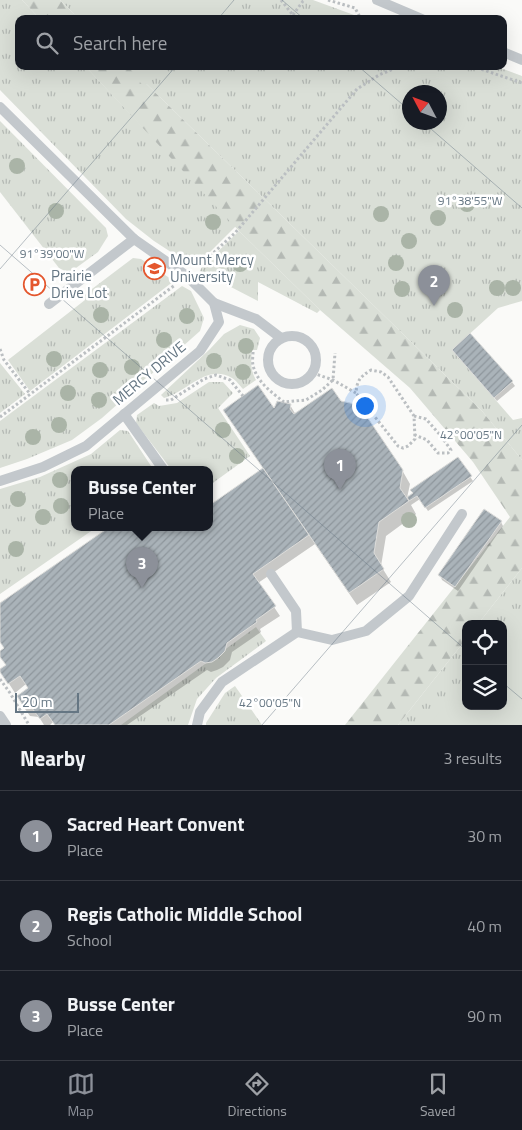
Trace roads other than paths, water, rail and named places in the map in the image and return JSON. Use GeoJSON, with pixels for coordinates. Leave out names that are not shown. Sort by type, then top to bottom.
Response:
{"type":"FeatureCollection","features":[{"type":"Feature","properties":{"kind":"lane"},"geometry":{"type":"LineString","coordinates":[[376,0],[412,15]]}},
{"type":"Feature","properties":{"kind":"lane"},"geometry":{"type":"LineString","coordinates":[[507,54],[522,60]]}},
{"type":"Feature","properties":{"kind":"lane"},"geometry":{"type":"LineString","coordinates":[[0,107],[134,238],[188,276],[214,303],[256,320],[281,338],[299,336],[310,343],[317,358],[316,366],[313,373],[300,383],[290,385],[278,380],[269,370],[269,351],[281,338]]}},
{"type":"Feature","properties":{"kind":"lane"},"geometry":{"type":"LineString","coordinates":[[49,304],[134,238]]}},
{"type":"Feature","properties":{"kind":"lane","name":"MERCY DRIVE"},"geometry":{"type":"LineString","coordinates":[[0,481],[43,467],[86,446],[151,392],[200,351],[219,322],[214,303]]}},
{"type":"Feature","properties":{"kind":"lane"},"geometry":{"type":"LineString","coordinates":[[124,414],[161,466]]}},
{"type":"Feature","properties":{"kind":"lane"},"geometry":{"type":"LineString","coordinates":[[197,725],[200,712],[222,682],[297,632],[332,640],[366,630],[409,596],[462,514]]}},
{"type":"Feature","properties":{"kind":"lane"},"geometry":{"type":"LineString","coordinates":[[271,574],[296,611],[297,632]]}},
{"type":"Feature","properties":{"kind":"lane"},"geometry":{"type":"LineString","coordinates":[[0,716],[6,725]]}},
{"type":"Feature","properties":{"kind":"place","name":"Mount Mercy University"},"geometry":{"type":"Point","coordinates":[154,268]}},
{"type":"Feature","properties":{"kind":"place","name":"Prairie Drive Lot"},"geometry":{"type":"Point","coordinates":[35,284]}},
{"type":"Feature","properties":{"kind":"place","name":"Regis Catholic Middle School"},"geometry":{"type":"Point","coordinates":[434,306]}},
{"type":"Feature","properties":{"kind":"place","name":"Sacred Heart Convent"},"geometry":{"type":"Point","coordinates":[340,490]}},
{"type":"Feature","properties":{"kind":"place","name":"Busse Center"},"geometry":{"type":"Point","coordinates":[142,588]}}]}
